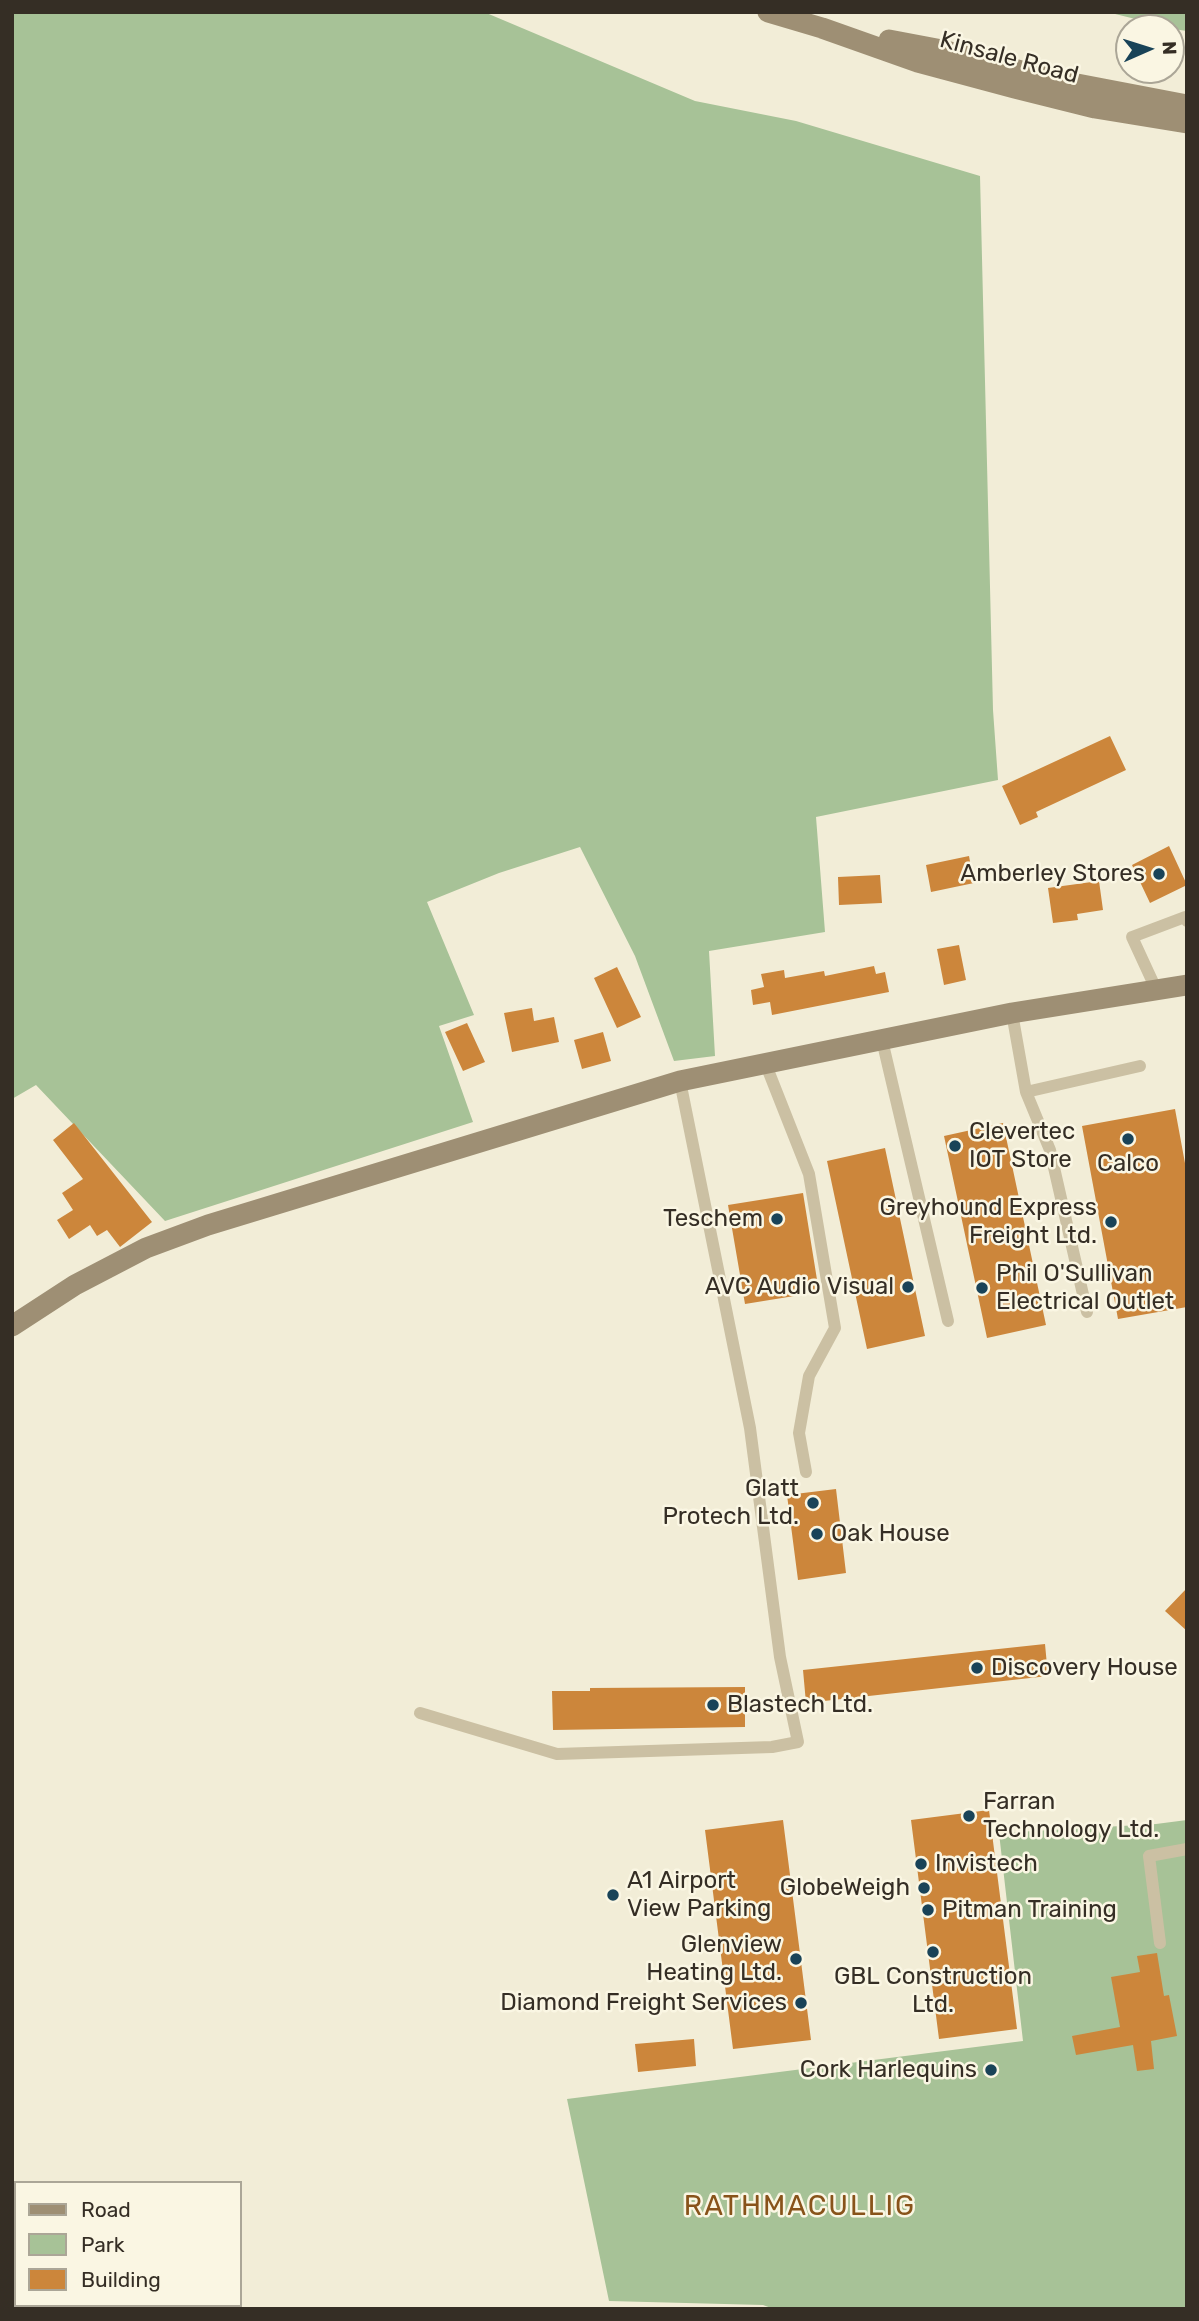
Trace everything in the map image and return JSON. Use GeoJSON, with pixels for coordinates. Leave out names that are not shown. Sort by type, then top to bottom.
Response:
{"type":"FeatureCollection","features":[{"type":"Feature","properties":{"kind":"street","name":"Kinsale Road"},"geometry":{"type":"LineString","coordinates":[[768,12],[918,62],[1015,88],[1095,108],[1187,123]]}},
{"type":"Feature","properties":{"kind":"street","name":"Kinsale Road"},"geometry":{"type":"LineString","coordinates":[[822,28],[942,50],[1051,79],[1187,105]]}},
{"type":"Feature","properties":{"kind":"street"},"geometry":{"type":"LineString","coordinates":[[12,1326],[75,1285],[134,1254],[208,1225],[680,1082],[1012,1013],[1187,985]]}},
{"type":"Feature","properties":{"kind":"lane"},"geometry":{"type":"LineString","coordinates":[[1156,989],[1132,937],[1185,917],[1187,921]]}},
{"type":"Feature","properties":{"kind":"lane"},"geometry":{"type":"LineString","coordinates":[[1012,1013],[1026,1091],[1050,1150],[1087,1312]]}},
{"type":"Feature","properties":{"kind":"lane"},"geometry":{"type":"LineString","coordinates":[[882,1040],[948,1321]]}},
{"type":"Feature","properties":{"kind":"lane"},"geometry":{"type":"LineString","coordinates":[[766,1065],[809,1174],[835,1328],[809,1376],[799,1433],[806,1472]]}},
{"type":"Feature","properties":{"kind":"lane"},"geometry":{"type":"LineString","coordinates":[[1026,1091],[1140,1066]]}},
{"type":"Feature","properties":{"kind":"lane"},"geometry":{"type":"LineString","coordinates":[[420,1713],[557,1754],[772,1747],[798,1742],[780,1657],[750,1429],[680,1082]]}},
{"type":"Feature","properties":{"kind":"lane"},"geometry":{"type":"LineString","coordinates":[[1160,1943],[1149,1856],[1187,1849]]}},
{"type":"Feature","properties":{"kind":"green space"},"geometry":{"type":"Polygon","coordinates":[[[12,12],[484,12],[695,101],[796,121],[980,176],[993,710],[998,780],[816,817],[825,932],[709,951],[715,1056],[674,1061],[635,956],[580,847],[499,873],[427,902],[474,1015],[439,1026],[473,1122],[165,1221],[36,1085],[12,1099],[12,12]]]}},
{"type":"Feature","properties":{"kind":"green space"},"geometry":{"type":"Polygon","coordinates":[[[1107,12],[1187,12],[1187,31],[1185,14],[1107,12]]]}},
{"type":"Feature","properties":{"kind":"green space","name":"Cork Harlequins"},"geometry":{"type":"Polygon","coordinates":[[[1187,1820],[1187,2309],[774,2309],[763,2305],[609,2301],[567,2099],[1023,2041],[999,1833],[1187,1820]]]}},
{"type":"Feature","properties":{"kind":"building"},"geometry":{"type":"Polygon","coordinates":[[[1110,736],[1126,770],[1036,812],[1038,817],[1020,825],[1002,786],[1110,736]]]}},
{"type":"Feature","properties":{"kind":"building","name":"Amberley Stores"},"geometry":{"type":"Polygon","coordinates":[[[1169,846],[1187,885],[1150,903],[1132,865],[1169,846]]]}},
{"type":"Feature","properties":{"kind":"building"},"geometry":{"type":"Polygon","coordinates":[[[969,856],[974,883],[931,892],[926,865],[969,856]]]}},
{"type":"Feature","properties":{"kind":"building"},"geometry":{"type":"Polygon","coordinates":[[[880,875],[882,903],[839,905],[838,877],[880,875]]]}},
{"type":"Feature","properties":{"kind":"building"},"geometry":{"type":"Polygon","coordinates":[[[1099,881],[1103,910],[1077,914],[1078,920],[1053,923],[1048,888],[1099,881]]]}},
{"type":"Feature","properties":{"kind":"building"},"geometry":{"type":"Polygon","coordinates":[[[959,945],[966,980],[944,985],[937,949],[959,945]]]}},
{"type":"Feature","properties":{"kind":"building"},"geometry":{"type":"Polygon","coordinates":[[[874,966],[876,974],[885,972],[889,992],[772,1015],[770,1002],[753,1005],[751,990],[764,987],[761,974],[784,970],[785,978],[824,971],[825,976],[874,966]]]}},
{"type":"Feature","properties":{"kind":"building"},"geometry":{"type":"Polygon","coordinates":[[[617,967],[641,1017],[617,1028],[594,978],[617,967]]]}},
{"type":"Feature","properties":{"kind":"building"},"geometry":{"type":"Polygon","coordinates":[[[532,1008],[534,1021],[554,1017],[559,1042],[512,1052],[504,1013],[532,1008]]]}},
{"type":"Feature","properties":{"kind":"building"},"geometry":{"type":"Polygon","coordinates":[[[467,1023],[485,1062],[463,1071],[445,1032],[467,1023]]]}},
{"type":"Feature","properties":{"kind":"building"},"geometry":{"type":"Polygon","coordinates":[[[603,1032],[611,1061],[582,1069],[574,1040],[603,1032]]]}},
{"type":"Feature","properties":{"kind":"building"},"geometry":{"type":"Polygon","coordinates":[[[1175,1109],[1187,1174],[1187,1307],[1118,1319],[1082,1126],[1175,1109]]]}},
{"type":"Feature","properties":{"kind":"building"},"geometry":{"type":"Polygon","coordinates":[[[74,1123],[152,1222],[120,1247],[107,1230],[97,1236],[90,1225],[69,1239],[57,1220],[73,1210],[62,1193],[83,1179],[53,1140],[74,1123]]]}},
{"type":"Feature","properties":{"kind":"building"},"geometry":{"type":"Polygon","coordinates":[[[1003,1123],[1046,1325],[987,1338],[944,1136],[1003,1123]]]}},
{"type":"Feature","properties":{"kind":"building"},"geometry":{"type":"Polygon","coordinates":[[[885,1148],[925,1336],[867,1349],[827,1161],[885,1148]]]}},
{"type":"Feature","properties":{"kind":"building"},"geometry":{"type":"Polygon","coordinates":[[[803,1193],[819,1292],[745,1304],[728,1205],[803,1193]]]}},
{"type":"Feature","properties":{"kind":"building","name":"Oak House"},"geometry":{"type":"Polygon","coordinates":[[[836,1489],[846,1573],[798,1580],[787,1495],[836,1489]]]}},
{"type":"Feature","properties":{"kind":"building"},"geometry":{"type":"Polygon","coordinates":[[[1187,1588],[1187,1631],[1165,1611],[1187,1588]]]}},
{"type":"Feature","properties":{"kind":"building"},"geometry":{"type":"Polygon","coordinates":[[[1045,1644],[1048,1676],[806,1703],[803,1670],[1045,1644]]]}},
{"type":"Feature","properties":{"kind":"building"},"geometry":{"type":"Polygon","coordinates":[[[745,1687],[745,1727],[553,1730],[552,1691],[590,1691],[590,1688],[745,1687]]]}},
{"type":"Feature","properties":{"kind":"building"},"geometry":{"type":"Polygon","coordinates":[[[989,1810],[1017,2029],[939,2039],[911,1820],[989,1810]]]}},
{"type":"Feature","properties":{"kind":"building"},"geometry":{"type":"Polygon","coordinates":[[[783,1820],[811,2040],[733,2049],[705,1830],[783,1820]]]}},
{"type":"Feature","properties":{"kind":"building"},"geometry":{"type":"Polygon","coordinates":[[[1157,1953],[1164,1996],[1169,1995],[1177,2036],[1151,2041],[1154,2069],[1137,2071],[1133,2045],[1076,2055],[1072,2036],[1120,2027],[1111,1977],[1140,1972],[1137,1956],[1157,1953]]]}},
{"type":"Feature","properties":{"kind":"building"},"geometry":{"type":"Polygon","coordinates":[[[694,2039],[696,2066],[638,2072],[635,2044],[694,2039]]]}},
{"type":"Feature","properties":{"kind":"place","name":"Amberley Stores"},"geometry":{"type":"Point","coordinates":[1159,874]}},
{"type":"Feature","properties":{"kind":"place","name":"Calco"},"geometry":{"type":"Point","coordinates":[1128,1139]}},
{"type":"Feature","properties":{"kind":"place","name":"Clevertec IOT Store"},"geometry":{"type":"Point","coordinates":[955,1146]}},
{"type":"Feature","properties":{"kind":"place","name":"Teschem"},"geometry":{"type":"Point","coordinates":[777,1219]}},
{"type":"Feature","properties":{"kind":"place","name":"Greyhound Express Freight Ltd."},"geometry":{"type":"Point","coordinates":[1111,1222]}},
{"type":"Feature","properties":{"kind":"place","name":"AVC Audio Visual"},"geometry":{"type":"Point","coordinates":[908,1287]}},
{"type":"Feature","properties":{"kind":"place","name":"Phil O'Sullivan Electrical Outlet"},"geometry":{"type":"Point","coordinates":[982,1288]}},
{"type":"Feature","properties":{"kind":"place","name":"Glatt Protech Ltd."},"geometry":{"type":"Point","coordinates":[813,1503]}},
{"type":"Feature","properties":{"kind":"place","name":"Oak House"},"geometry":{"type":"Point","coordinates":[817,1534]}},
{"type":"Feature","properties":{"kind":"place","name":"Discovery House"},"geometry":{"type":"Point","coordinates":[977,1668]}},
{"type":"Feature","properties":{"kind":"place","name":"Blastech Ltd."},"geometry":{"type":"Point","coordinates":[713,1705]}},
{"type":"Feature","properties":{"kind":"place","name":"Farran Technology Ltd."},"geometry":{"type":"Point","coordinates":[969,1816]}},
{"type":"Feature","properties":{"kind":"place","name":"Invistech"},"geometry":{"type":"Point","coordinates":[921,1864]}},
{"type":"Feature","properties":{"kind":"place","name":"GlobeWeigh"},"geometry":{"type":"Point","coordinates":[924,1888]}},
{"type":"Feature","properties":{"kind":"place","name":"A1 Airport View Parking"},"geometry":{"type":"Point","coordinates":[613,1895]}},
{"type":"Feature","properties":{"kind":"place","name":"Pitman Training"},"geometry":{"type":"Point","coordinates":[928,1910]}},
{"type":"Feature","properties":{"kind":"place","name":"GBL Construction Ltd."},"geometry":{"type":"Point","coordinates":[933,1952]}},
{"type":"Feature","properties":{"kind":"place","name":"Glenview Heating Ltd."},"geometry":{"type":"Point","coordinates":[796,1959]}},
{"type":"Feature","properties":{"kind":"place","name":"Diamond Freight Services"},"geometry":{"type":"Point","coordinates":[801,2003]}},
{"type":"Feature","properties":{"kind":"place","name":"Cork Harlequins"},"geometry":{"type":"Point","coordinates":[991,2070]}},
{"type":"Feature","properties":{"kind":"district","name":"RATHMACULLIG"},"geometry":{"type":"Point","coordinates":[800,2207]}}]}
